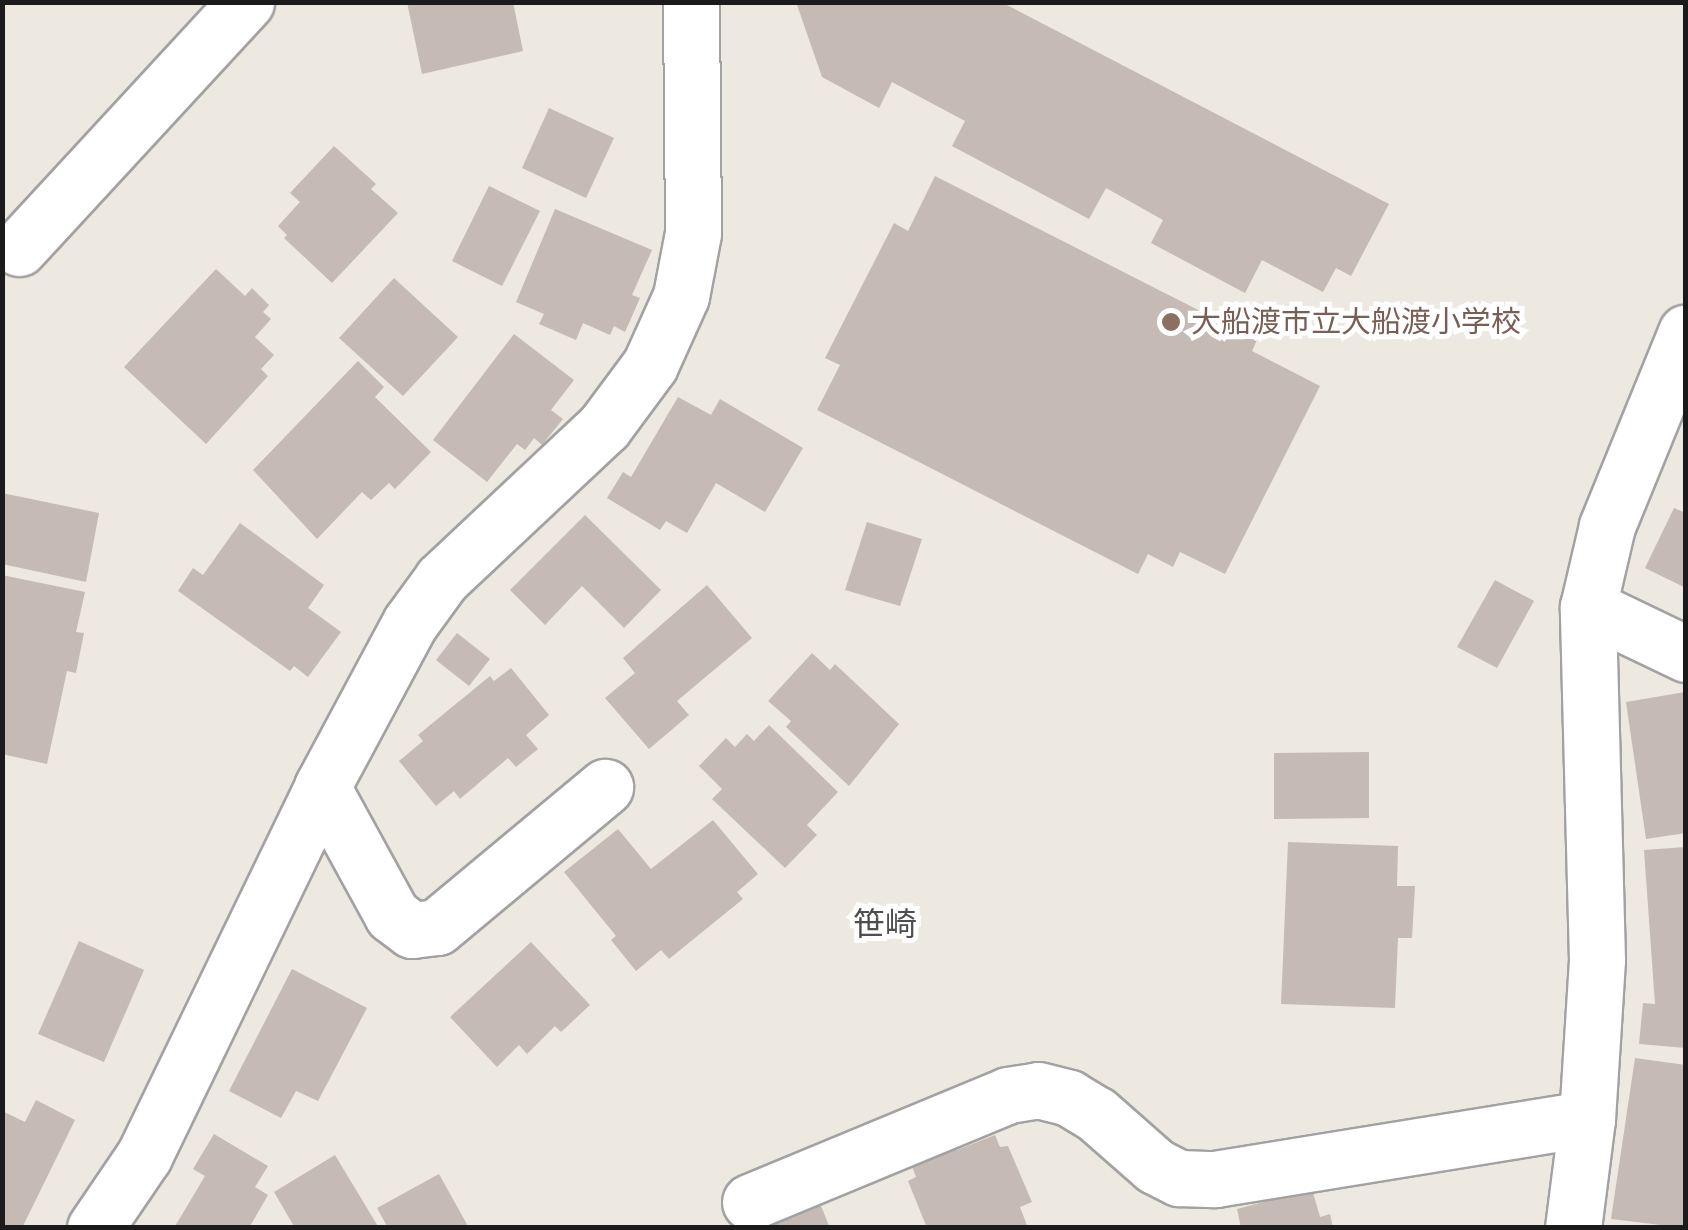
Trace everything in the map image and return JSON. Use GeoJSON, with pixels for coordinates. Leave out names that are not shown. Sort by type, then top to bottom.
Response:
{"type":"FeatureCollection","features":[{"type":"Feature","properties":{"kind":"street"},"geometry":{"type":"LineString","coordinates":[[19,248],[246,2]]}},
{"type":"Feature","properties":{"kind":"street"},"geometry":{"type":"LineString","coordinates":[[95,1228],[144,1156],[322,788],[410,622],[442,580],[604,427],[650,365],[680,296],[694,233],[690,2]]}},
{"type":"Feature","properties":{"kind":"street"},"geometry":{"type":"LineString","coordinates":[[1572,1228],[1587,1119],[1597,960],[1588,607],[1607,526],[1686,332]]}},
{"type":"Feature","properties":{"kind":"street"},"geometry":{"type":"LineString","coordinates":[[1588,607],[1686,654]]}},
{"type":"Feature","properties":{"kind":"street"},"geometry":{"type":"LineString","coordinates":[[322,788],[392,915],[412,930],[437,928],[605,787]]}},
{"type":"Feature","properties":{"kind":"street"},"geometry":{"type":"LineString","coordinates":[[750,1202],[1008,1095],[1038,1090],[1069,1098],[1096,1114],[1155,1166],[1178,1178],[1215,1179],[1587,1119]]}},
{"type":"Feature","properties":{"kind":"building"},"geometry":{"type":"Polygon","coordinates":[[[407,2],[513,2],[523,51],[422,74],[407,2]]]}},
{"type":"Feature","properties":{"kind":"building"},"geometry":{"type":"Polygon","coordinates":[[[796,2],[1001,2],[1389,204],[1351,276],[1336,268],[1323,292],[1262,260],[1245,293],[1151,243],[1163,220],[1106,188],[1089,219],[952,146],[965,121],[892,82],[879,108],[822,77],[796,2]]]}},
{"type":"Feature","properties":{"kind":"building"},"geometry":{"type":"Polygon","coordinates":[[[549,108],[614,138],[586,198],[522,168],[549,108]]]}},
{"type":"Feature","properties":{"kind":"building"},"geometry":{"type":"Polygon","coordinates":[[[334,146],[376,184],[371,189],[398,213],[332,283],[284,238],[287,235],[278,226],[300,202],[290,193],[334,146]]]}},
{"type":"Feature","properties":{"kind":"building"},"geometry":{"type":"Polygon","coordinates":[[[935,176],[1257,340],[1252,351],[1320,386],[1225,574],[1180,552],[1173,567],[1148,554],[1138,574],[817,410],[840,365],[825,358],[894,223],[908,231],[935,176]]]}},
{"type":"Feature","properties":{"kind":"building"},"geometry":{"type":"Polygon","coordinates":[[[489,186],[540,211],[502,286],[452,261],[489,186]]]}},
{"type":"Feature","properties":{"kind":"building"},"geometry":{"type":"Polygon","coordinates":[[[555,209],[652,250],[632,295],[640,298],[625,332],[614,326],[610,335],[583,323],[576,340],[539,324],[544,314],[516,302],[555,209]]]}},
{"type":"Feature","properties":{"kind":"building"},"geometry":{"type":"Polygon","coordinates":[[[216,269],[245,296],[252,288],[269,305],[263,312],[271,319],[255,337],[274,355],[261,369],[268,376],[206,444],[124,367],[216,269]]]}},
{"type":"Feature","properties":{"kind":"building"},"geometry":{"type":"Polygon","coordinates":[[[394,278],[458,337],[403,396],[339,338],[394,278]]]}},
{"type":"Feature","properties":{"kind":"building"},"geometry":{"type":"Polygon","coordinates":[[[514,334],[574,380],[551,410],[563,419],[542,445],[534,438],[525,450],[517,444],[487,482],[433,440],[514,334]]]}},
{"type":"Feature","properties":{"kind":"building"},"geometry":{"type":"Polygon","coordinates":[[[358,361],[384,387],[375,397],[431,452],[395,489],[389,483],[371,500],[362,492],[317,539],[253,470],[358,361]]]}},
{"type":"Feature","properties":{"kind":"building"},"geometry":{"type":"Polygon","coordinates":[[[678,397],[711,415],[720,399],[803,448],[765,512],[716,483],[687,533],[666,521],[660,530],[607,498],[623,472],[631,477],[678,397]]]}},
{"type":"Feature","properties":{"kind":"building"},"geometry":{"type":"Polygon","coordinates":[[[2,493],[99,513],[86,582],[2,564],[2,493]]]}},
{"type":"Feature","properties":{"kind":"building"},"geometry":{"type":"Polygon","coordinates":[[[1674,508],[1686,513],[1686,588],[1645,568],[1674,508]]]}},
{"type":"Feature","properties":{"kind":"building"},"geometry":{"type":"Polygon","coordinates":[[[585,515],[661,590],[624,628],[582,586],[545,625],[510,590],[585,515]]]}},
{"type":"Feature","properties":{"kind":"building"},"geometry":{"type":"Polygon","coordinates":[[[867,522],[922,539],[900,606],[845,590],[867,522]]]}},
{"type":"Feature","properties":{"kind":"building"},"geometry":{"type":"Polygon","coordinates":[[[240,523],[324,585],[308,608],[341,632],[308,677],[294,666],[290,671],[178,591],[193,568],[203,575],[240,523]]]}},
{"type":"Feature","properties":{"kind":"building"},"geometry":{"type":"Polygon","coordinates":[[[2,575],[85,592],[76,632],[84,633],[76,673],[67,671],[47,764],[2,754],[2,575]]]}},
{"type":"Feature","properties":{"kind":"building"},"geometry":{"type":"Polygon","coordinates":[[[1495,580],[1534,601],[1497,668],[1457,647],[1495,580]]]}},
{"type":"Feature","properties":{"kind":"building"},"geometry":{"type":"Polygon","coordinates":[[[707,585],[752,638],[677,701],[689,715],[649,749],[605,698],[635,673],[623,658],[707,585]]]}},
{"type":"Feature","properties":{"kind":"building"},"geometry":{"type":"Polygon","coordinates":[[[457,633],[490,659],[469,686],[436,660],[457,633]]]}},
{"type":"Feature","properties":{"kind":"building"},"geometry":{"type":"Polygon","coordinates":[[[812,653],[830,670],[835,664],[899,724],[849,786],[786,727],[791,721],[768,701],[812,653]]]}},
{"type":"Feature","properties":{"kind":"building"},"geometry":{"type":"Polygon","coordinates":[[[511,668],[549,715],[526,735],[538,749],[516,767],[508,758],[460,799],[454,791],[436,806],[399,761],[423,741],[418,735],[490,676],[494,681],[511,668]]]}},
{"type":"Feature","properties":{"kind":"building"},"geometry":{"type":"Polygon","coordinates":[[[1685,692],[1686,833],[1646,839],[1626,702],[1685,692]]]}},
{"type":"Feature","properties":{"kind":"building"},"geometry":{"type":"Polygon","coordinates":[[[769,725],[838,792],[807,825],[817,835],[785,868],[712,799],[722,789],[699,766],[726,738],[735,747],[747,734],[754,741],[769,725]]]}},
{"type":"Feature","properties":{"kind":"building"},"geometry":{"type":"Polygon","coordinates":[[[1369,752],[1369,818],[1274,819],[1274,753],[1369,752]]]}},
{"type":"Feature","properties":{"kind":"building"},"geometry":{"type":"Polygon","coordinates":[[[713,820],[758,874],[737,892],[743,899],[669,959],[661,950],[636,971],[611,940],[616,936],[564,872],[618,829],[651,869],[713,820]]]}},
{"type":"Feature","properties":{"kind":"building"},"geometry":{"type":"Polygon","coordinates":[[[1288,842],[1398,846],[1397,886],[1415,886],[1412,938],[1398,938],[1395,1008],[1281,1004],[1288,842]]]}},
{"type":"Feature","properties":{"kind":"building"},"geometry":{"type":"Polygon","coordinates":[[[1686,847],[1686,1048],[1639,1044],[1643,1003],[1655,1004],[1644,850],[1686,847]]]}},
{"type":"Feature","properties":{"kind":"building"},"geometry":{"type":"Polygon","coordinates":[[[79,941],[144,970],[104,1062],[38,1034],[79,941]]]}},
{"type":"Feature","properties":{"kind":"building"},"geometry":{"type":"Polygon","coordinates":[[[531,942],[590,1005],[561,1032],[555,1026],[527,1054],[519,1045],[497,1067],[450,1017],[531,942]]]}},
{"type":"Feature","properties":{"kind":"building"},"geometry":{"type":"Polygon","coordinates":[[[292,969],[367,1008],[318,1101],[296,1091],[281,1118],[229,1091],[292,969]]]}},
{"type":"Feature","properties":{"kind":"building"},"geometry":{"type":"Polygon","coordinates":[[[1635,1058],[1686,1065],[1686,1228],[1611,1219],[1635,1058]]]}},
{"type":"Feature","properties":{"kind":"building"},"geometry":{"type":"Polygon","coordinates":[[[36,1100],[75,1120],[22,1228],[2,1228],[2,1111],[25,1122],[36,1100]]]}},
{"type":"Feature","properties":{"kind":"building"},"geometry":{"type":"Polygon","coordinates":[[[214,1134],[268,1166],[255,1187],[268,1195],[249,1228],[174,1228],[205,1176],[193,1169],[214,1134]]]}},
{"type":"Feature","properties":{"kind":"building"},"geometry":{"type":"Polygon","coordinates":[[[995,1135],[1000,1147],[1008,1146],[1032,1202],[1020,1207],[1028,1228],[927,1228],[908,1181],[916,1177],[910,1161],[954,1143],[957,1150],[995,1135]]]}},
{"type":"Feature","properties":{"kind":"building"},"geometry":{"type":"Polygon","coordinates":[[[335,1155],[379,1228],[295,1228],[274,1192],[335,1155]]]}},
{"type":"Feature","properties":{"kind":"building"},"geometry":{"type":"Polygon","coordinates":[[[439,1174],[469,1228],[388,1228],[377,1208],[439,1174]]]}},
{"type":"Feature","properties":{"kind":"building"},"geometry":{"type":"Polygon","coordinates":[[[1312,1189],[1320,1217],[1330,1214],[1333,1228],[1241,1228],[1237,1209],[1312,1189]]]}},
{"type":"Feature","properties":{"kind":"building"},"geometry":{"type":"Polygon","coordinates":[[[819,1201],[830,1228],[754,1228],[819,1201]]]}},
{"type":"Feature","properties":{"kind":"place","name":"大船渡市立大船渡小学校"},"geometry":{"type":"Point","coordinates":[1171,322]}},
{"type":"Feature","properties":{"kind":"district","name":"笹崎"},"geometry":{"type":"Point","coordinates":[885,924]}}]}
